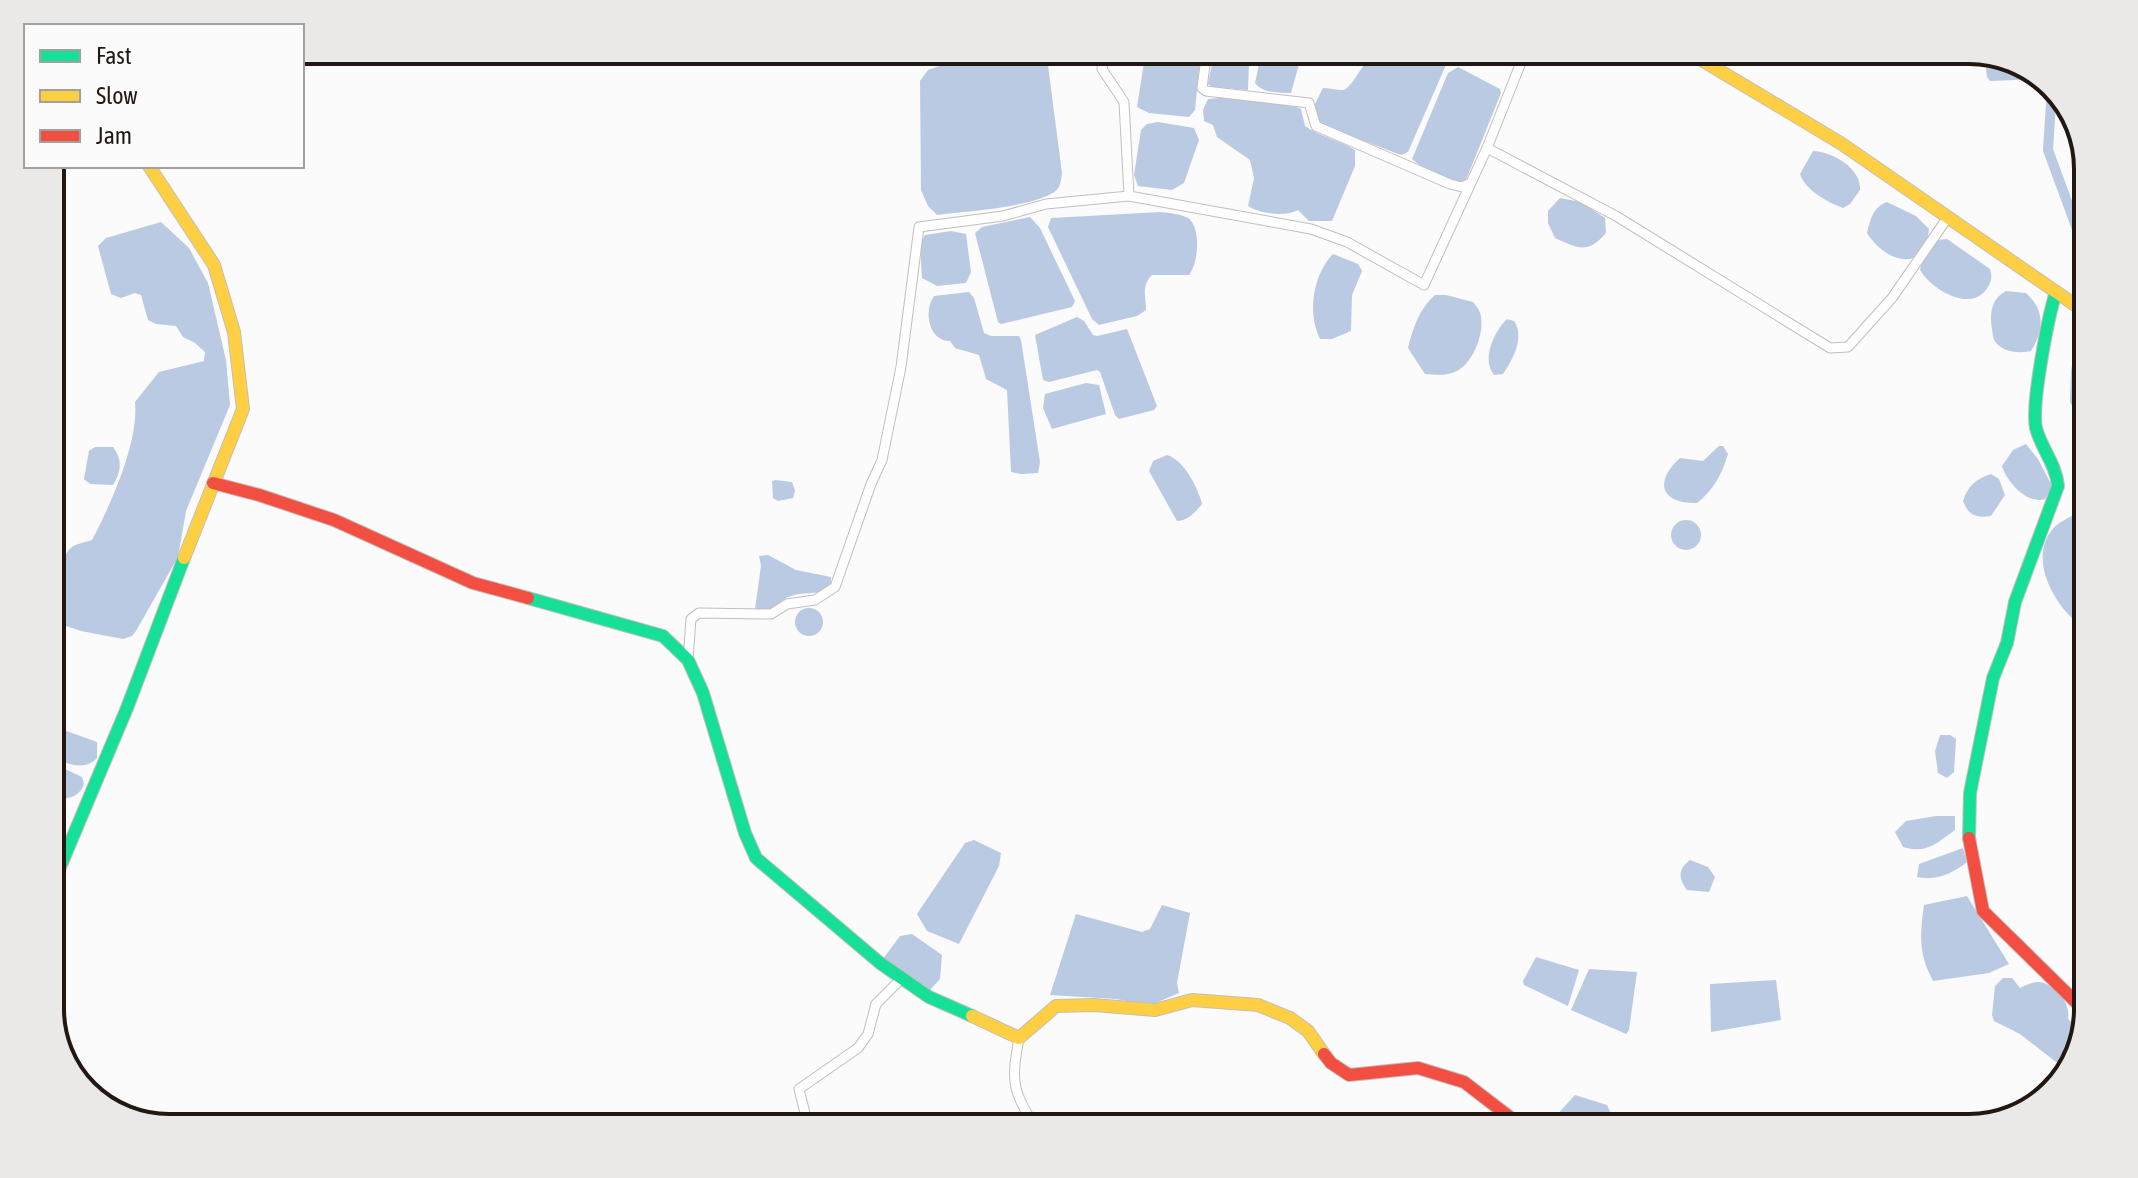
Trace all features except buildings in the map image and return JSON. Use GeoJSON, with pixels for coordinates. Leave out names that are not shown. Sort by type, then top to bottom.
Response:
{"type":"FeatureCollection","features":[{"type":"Feature","properties":{"kind":"street"},"geometry":{"type":"LineString","coordinates":[[1103,64],[1102,69],[1124,102],[1129,196]]}},
{"type":"Feature","properties":{"kind":"street"},"geometry":{"type":"LineString","coordinates":[[1205,64],[1202,88],[1206,91],[1309,103],[1316,126],[1450,184],[1462,187],[1469,184]]}},
{"type":"Feature","properties":{"kind":"street"},"geometry":{"type":"LineString","coordinates":[[688,660],[691,619],[694,615],[702,612],[771,614],[787,604],[815,600],[835,587],[882,460],[901,367],[919,227],[1003,216],[1046,204],[1129,196],[1311,229],[1347,242],[1424,285],[1487,148],[1520,64]]}},
{"type":"Feature","properties":{"kind":"street"},"geometry":{"type":"LineString","coordinates":[[1708,64],[1842,144],[2074,304]]}},
{"type":"Feature","properties":{"kind":"street"},"geometry":{"type":"LineString","coordinates":[[1487,148],[1616,216],[1830,348],[1848,347],[1892,298],[1948,217]]}},
{"type":"Feature","properties":{"kind":"street"},"geometry":{"type":"LineString","coordinates":[[64,847],[127,708],[243,409],[234,332],[214,265],[150,168]]}},
{"type":"Feature","properties":{"kind":"street"},"geometry":{"type":"LineString","coordinates":[[2056,292],[2048,318],[2035,420],[2037,436],[2057,474],[2058,486],[2015,602],[2007,643],[1993,678],[1970,793],[1969,840],[1976,890],[1983,911],[2074,1001]]}},
{"type":"Feature","properties":{"kind":"street"},"geometry":{"type":"LineString","coordinates":[[213,483],[238,488],[339,522],[359,534],[368,534],[473,583],[663,636],[688,660],[718,738],[745,833],[756,858],[880,963],[929,997],[1019,1038]]}},
{"type":"Feature","properties":{"kind":"street"},"geometry":{"type":"LineString","coordinates":[[805,1114],[799,1089],[858,1048],[868,1034],[876,1004],[902,978]]}},
{"type":"Feature","properties":{"kind":"street"},"geometry":{"type":"LineString","coordinates":[[1027,1114],[1012,1073],[1019,1038],[1056,1006],[1094,1005],[1155,1010],[1192,1000],[1258,1005],[1290,1018],[1308,1031],[1331,1063],[1349,1075],[1418,1068],[1464,1082],[1506,1114]]}},
{"type":"Feature","properties":{"kind":"water"},"geometry":{"type":"Polygon","coordinates":[[[945,64],[1048,64],[1062,173],[1058,188],[1026,203],[937,215],[928,206],[921,190],[920,81],[928,70],[945,64]]]}},
{"type":"Feature","properties":{"kind":"water"},"geometry":{"type":"Polygon","coordinates":[[[1144,64],[1200,64],[1195,110],[1189,117],[1149,113],[1137,107],[1144,64]]]}},
{"type":"Feature","properties":{"kind":"water"},"geometry":{"type":"Polygon","coordinates":[[[1212,64],[1249,64],[1248,90],[1208,84],[1212,64]]]}},
{"type":"Feature","properties":{"kind":"water"},"geometry":{"type":"Polygon","coordinates":[[[1259,64],[1299,64],[1291,93],[1266,91],[1255,83],[1259,64]]]}},
{"type":"Feature","properties":{"kind":"water"},"geometry":{"type":"Polygon","coordinates":[[[1365,64],[1446,64],[1408,152],[1401,155],[1317,123],[1313,108],[1323,88],[1343,90],[1365,64]]]}},
{"type":"Feature","properties":{"kind":"water"},"geometry":{"type":"Polygon","coordinates":[[[1986,66],[2023,80],[1990,81],[1986,66]]]}},
{"type":"Feature","properties":{"kind":"water"},"geometry":{"type":"Polygon","coordinates":[[[1458,67],[1500,89],[1501,93],[1466,180],[1460,182],[1438,176],[1412,159],[1448,73],[1458,67]]]}},
{"type":"Feature","properties":{"kind":"water"},"geometry":{"type":"Polygon","coordinates":[[[1229,97],[1301,109],[1305,126],[1355,150],[1355,166],[1332,221],[1309,221],[1298,210],[1273,214],[1248,206],[1254,178],[1250,160],[1217,137],[1213,125],[1204,121],[1203,110],[1208,99],[1229,97]]]}},
{"type":"Feature","properties":{"kind":"water"},"geometry":{"type":"Polygon","coordinates":[[[1158,122],[1194,128],[1199,140],[1184,183],[1172,190],[1138,186],[1134,175],[1141,130],[1147,124],[1158,122]]]}},
{"type":"Feature","properties":{"kind":"water"},"geometry":{"type":"Polygon","coordinates":[[[1813,151],[1837,158],[1856,175],[1860,190],[1850,204],[1843,208],[1830,202],[1817,195],[1803,180],[1800,174],[1813,151]]]}},
{"type":"Feature","properties":{"kind":"water"},"geometry":{"type":"Polygon","coordinates":[[[1560,198],[1581,202],[1605,218],[1606,233],[1593,244],[1582,248],[1555,238],[1548,223],[1548,211],[1560,198]]]}},
{"type":"Feature","properties":{"kind":"water"},"geometry":{"type":"Polygon","coordinates":[[[1887,202],[1916,216],[1929,229],[1926,244],[1912,258],[1893,257],[1867,233],[1875,211],[1887,202]]]}},
{"type":"Feature","properties":{"kind":"water"},"geometry":{"type":"Polygon","coordinates":[[[1161,212],[1188,218],[1192,223],[1197,246],[1192,270],[1189,275],[1152,275],[1145,287],[1146,310],[1137,316],[1099,325],[1092,319],[1048,227],[1051,218],[1161,212]]]}},
{"type":"Feature","properties":{"kind":"water"},"geometry":{"type":"Polygon","coordinates":[[[1030,217],[1040,228],[1075,301],[1072,307],[1001,324],[975,233],[982,227],[1030,217]]]}},
{"type":"Feature","properties":{"kind":"water"},"geometry":{"type":"Polygon","coordinates":[[[161,222],[189,248],[208,283],[226,360],[230,405],[186,511],[178,557],[136,631],[123,639],[64,625],[64,560],[70,548],[92,540],[115,491],[133,435],[135,402],[159,372],[204,361],[205,352],[183,337],[176,326],[148,320],[141,295],[135,293],[121,298],[111,294],[98,246],[106,238],[161,222]]]}},
{"type":"Feature","properties":{"kind":"water"},"geometry":{"type":"Polygon","coordinates":[[[951,231],[966,234],[971,272],[966,283],[937,286],[922,278],[920,244],[925,235],[951,231]]]}},
{"type":"Feature","properties":{"kind":"water"},"geometry":{"type":"Polygon","coordinates":[[[1947,239],[1990,269],[1990,282],[1981,295],[1972,299],[1952,296],[1933,285],[1920,270],[1937,240],[1947,239]]]}},
{"type":"Feature","properties":{"kind":"water"},"geometry":{"type":"Polygon","coordinates":[[[1333,254],[1358,264],[1362,271],[1352,295],[1351,331],[1332,339],[1320,339],[1314,317],[1314,294],[1321,272],[1333,254]]]}},
{"type":"Feature","properties":{"kind":"water"},"geometry":{"type":"Polygon","coordinates":[[[2006,291],[2026,293],[2037,306],[2040,328],[2031,351],[2010,351],[1994,340],[1993,306],[2006,291]]]}},
{"type":"Feature","properties":{"kind":"water"},"geometry":{"type":"Polygon","coordinates":[[[969,292],[974,298],[984,333],[1019,336],[1021,340],[1040,462],[1038,473],[1011,472],[1007,390],[986,379],[979,355],[955,348],[950,341],[937,336],[930,324],[929,309],[934,296],[969,292]]]}},
{"type":"Feature","properties":{"kind":"water"},"geometry":{"type":"Polygon","coordinates":[[[1435,295],[1473,302],[1481,320],[1480,337],[1473,354],[1463,367],[1446,374],[1425,374],[1408,348],[1417,319],[1435,295]]]}},
{"type":"Feature","properties":{"kind":"water"},"geometry":{"type":"Polygon","coordinates":[[[1077,317],[1097,336],[1127,329],[1157,406],[1154,410],[1119,419],[1097,370],[1049,382],[1043,380],[1035,335],[1077,317]]]}},
{"type":"Feature","properties":{"kind":"water"},"geometry":{"type":"Polygon","coordinates":[[[1507,319],[1514,321],[1517,327],[1518,341],[1503,374],[1494,375],[1490,369],[1489,354],[1498,331],[1507,319]]]}},
{"type":"Feature","properties":{"kind":"water"},"geometry":{"type":"Polygon","coordinates":[[[1086,383],[1099,385],[1106,414],[1052,429],[1043,408],[1045,394],[1086,383]]]}},
{"type":"Feature","properties":{"kind":"water"},"geometry":{"type":"Polygon","coordinates":[[[2026,444],[2052,486],[2045,499],[2031,499],[2019,491],[2002,466],[2013,450],[2026,444]]]}},
{"type":"Feature","properties":{"kind":"water"},"geometry":{"type":"Polygon","coordinates":[[[1723,446],[1728,454],[1716,482],[1703,498],[1697,503],[1685,502],[1669,495],[1665,490],[1666,475],[1680,458],[1703,461],[1723,446]]]}},
{"type":"Feature","properties":{"kind":"water"},"geometry":{"type":"Polygon","coordinates":[[[95,447],[113,447],[116,452],[120,466],[113,485],[90,484],[84,479],[89,451],[95,447]]]}},
{"type":"Feature","properties":{"kind":"water"},"geometry":{"type":"Polygon","coordinates":[[[1167,455],[1184,468],[1202,504],[1191,516],[1181,521],[1177,521],[1149,471],[1153,461],[1167,455]]]}},
{"type":"Feature","properties":{"kind":"water"},"geometry":{"type":"Polygon","coordinates":[[[1991,474],[1999,479],[2005,495],[1991,516],[1974,515],[1963,501],[1967,491],[1981,478],[1991,474]]]}},
{"type":"Feature","properties":{"kind":"water"},"geometry":{"type":"Polygon","coordinates":[[[772,481],[792,482],[795,491],[793,498],[778,501],[773,498],[772,481]]]}},
{"type":"Feature","properties":{"kind":"water"},"geometry":{"type":"Polygon","coordinates":[[[2074,515],[2072,618],[2057,600],[2043,564],[2046,541],[2062,521],[2074,515]]]}},
{"type":"Feature","properties":{"kind":"water"},"geometry":{"type":"Polygon","coordinates":[[[1686,520],[1697,524],[1701,535],[1697,546],[1686,550],[1675,546],[1671,535],[1675,524],[1686,520]]]}},
{"type":"Feature","properties":{"kind":"water"},"geometry":{"type":"Polygon","coordinates":[[[768,555],[796,570],[831,577],[831,587],[821,592],[791,596],[765,611],[755,609],[761,566],[759,556],[768,555]]]}},
{"type":"Feature","properties":{"kind":"water"},"geometry":{"type":"Polygon","coordinates":[[[809,608],[819,612],[823,622],[819,632],[809,636],[799,632],[795,622],[799,612],[809,608]]]}},
{"type":"Feature","properties":{"kind":"water"},"geometry":{"type":"Polygon","coordinates":[[[64,730],[97,742],[97,758],[92,762],[86,765],[64,762],[64,730]]]}},
{"type":"Feature","properties":{"kind":"water"},"geometry":{"type":"Polygon","coordinates":[[[1940,735],[1950,735],[1956,739],[1954,772],[1947,778],[1938,773],[1935,751],[1940,735]]]}},
{"type":"Feature","properties":{"kind":"water"},"geometry":{"type":"Polygon","coordinates":[[[64,769],[82,777],[84,784],[79,793],[66,798],[64,769]]]}},
{"type":"Feature","properties":{"kind":"water"},"geometry":{"type":"Polygon","coordinates":[[[1955,816],[1955,830],[1925,848],[1903,847],[1895,832],[1906,821],[1955,816]]]}},
{"type":"Feature","properties":{"kind":"water"},"geometry":{"type":"Polygon","coordinates":[[[974,840],[1001,853],[999,866],[959,944],[927,931],[917,914],[965,843],[974,840]]]}},
{"type":"Feature","properties":{"kind":"water"},"geometry":{"type":"Polygon","coordinates":[[[1963,848],[1967,862],[1956,870],[1944,876],[1917,877],[1919,864],[1963,848]]]}},
{"type":"Feature","properties":{"kind":"water"},"geometry":{"type":"Polygon","coordinates":[[[1690,860],[1708,867],[1715,877],[1709,892],[1687,890],[1684,886],[1681,870],[1690,860]]]}},
{"type":"Feature","properties":{"kind":"water"},"geometry":{"type":"Polygon","coordinates":[[[1967,896],[2009,964],[1989,973],[1933,981],[1921,944],[1924,905],[1967,896]]]}},
{"type":"Feature","properties":{"kind":"water"},"geometry":{"type":"Polygon","coordinates":[[[1162,905],[1190,913],[1177,983],[1179,993],[1151,1005],[1116,999],[1050,995],[1076,914],[1142,932],[1150,929],[1162,905]]]}},
{"type":"Feature","properties":{"kind":"water"},"geometry":{"type":"Polygon","coordinates":[[[912,934],[942,955],[940,979],[929,991],[883,959],[900,936],[912,934]]]}},
{"type":"Feature","properties":{"kind":"water"},"geometry":{"type":"Polygon","coordinates":[[[1536,957],[1579,970],[1568,1006],[1524,985],[1523,981],[1536,957]]]}},
{"type":"Feature","properties":{"kind":"water"},"geometry":{"type":"Polygon","coordinates":[[[1589,969],[1637,972],[1626,1034],[1571,1010],[1589,969]]]}},
{"type":"Feature","properties":{"kind":"water"},"geometry":{"type":"Polygon","coordinates":[[[2003,978],[2012,978],[2020,988],[2038,982],[2056,990],[2073,1023],[2059,1062],[2020,1034],[1994,1021],[1995,986],[2003,978]]]}},
{"type":"Feature","properties":{"kind":"water"},"geometry":{"type":"Polygon","coordinates":[[[1776,980],[1781,1020],[1711,1032],[1710,984],[1776,980]]]}},
{"type":"Feature","properties":{"kind":"water"},"geometry":{"type":"Polygon","coordinates":[[[1575,1095],[1607,1105],[1611,1114],[1558,1114],[1575,1095]]]}},
{"type":"Feature","properties":{"kind":"waterway"},"geometry":{"type":"LineString","coordinates":[[2051,104],[2048,150],[2074,221]]}},
{"type":"Feature","properties":{"kind":"traffic: fast"},"geometry":{"type":"LineString","coordinates":[[1969,838],[1970,793],[1993,678],[2007,643],[2015,602],[2058,486],[2038,435],[2035,417],[2041,361],[2056,292]]}},
{"type":"Feature","properties":{"kind":"traffic: fast"},"geometry":{"type":"LineString","coordinates":[[64,858],[127,708],[184,558]]}},
{"type":"Feature","properties":{"kind":"traffic: fast"},"geometry":{"type":"LineString","coordinates":[[528,598],[663,636],[688,660],[703,693],[745,833],[756,858],[880,963],[929,997],[972,1016]]}},
{"type":"Feature","properties":{"kind":"traffic: slow"},"geometry":{"type":"LineString","coordinates":[[1708,64],[1842,144],[2074,304]]}},
{"type":"Feature","properties":{"kind":"traffic: slow"},"geometry":{"type":"LineString","coordinates":[[150,168],[214,265],[234,332],[243,409],[184,558]]}},
{"type":"Feature","properties":{"kind":"traffic: slow"},"geometry":{"type":"LineString","coordinates":[[972,1016],[1019,1038],[1056,1006],[1094,1005],[1155,1010],[1192,1000],[1258,1005],[1290,1018],[1308,1031],[1324,1054]]}},
{"type":"Feature","properties":{"kind":"traffic: jam"},"geometry":{"type":"LineString","coordinates":[[213,483],[334,520],[473,583],[528,598]]}},
{"type":"Feature","properties":{"kind":"traffic: jam"},"geometry":{"type":"LineString","coordinates":[[1969,838],[1983,911],[2074,1000]]}},
{"type":"Feature","properties":{"kind":"traffic: jam"},"geometry":{"type":"LineString","coordinates":[[1324,1054],[1349,1075],[1418,1068],[1464,1082],[1506,1114]]}}]}
